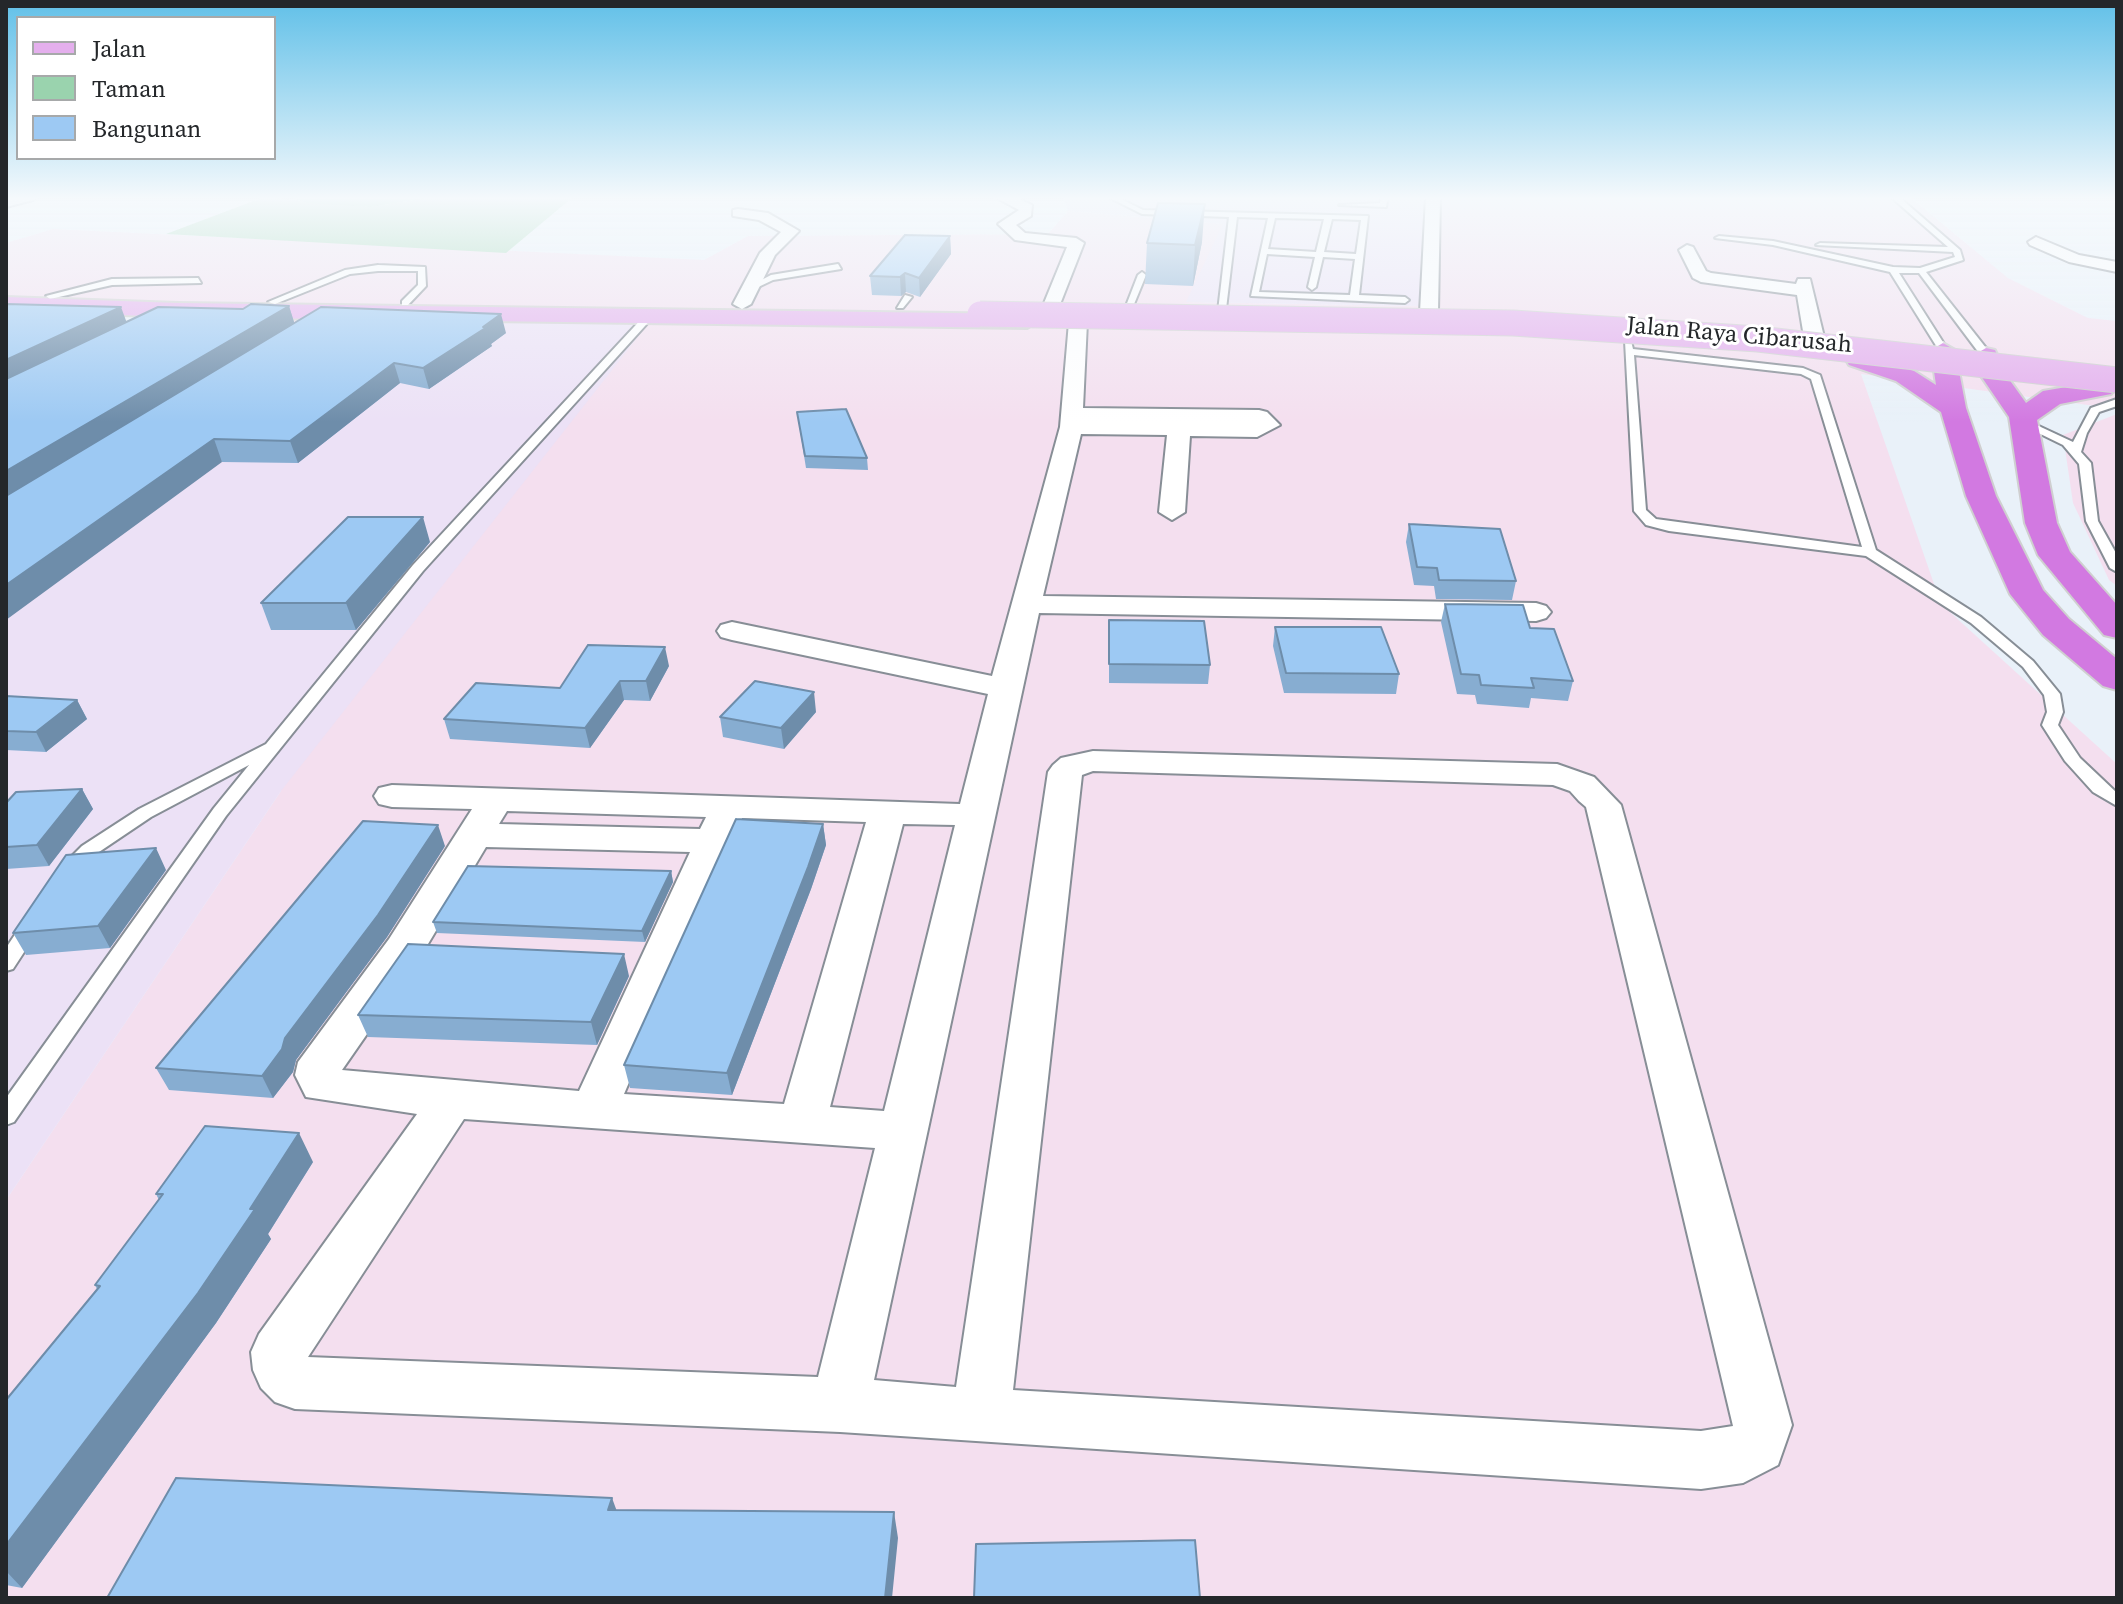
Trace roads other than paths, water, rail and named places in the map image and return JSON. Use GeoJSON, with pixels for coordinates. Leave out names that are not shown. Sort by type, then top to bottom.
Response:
{"type":"FeatureCollection","features":[{"type":"Feature","properties":{"kind":"highway"},"geometry":{"type":"LineString","coordinates":[[1929,358],[1953,408],[1981,496],[2027,594],[2056,627],[2117,678]]}},
{"type":"Feature","properties":{"kind":"highway"},"geometry":{"type":"LineString","coordinates":[[1858,360],[1896,372],[1953,408]]}},
{"type":"Feature","properties":{"kind":"highway"},"geometry":{"type":"LineString","coordinates":[[1990,365],[2023,420],[2041,523],[2055,555],[2117,627]]}},
{"type":"Feature","properties":{"kind":"highway"},"geometry":{"type":"LineString","coordinates":[[2023,420],[2052,397],[2115,385]]}},
{"type":"Feature","properties":{"kind":"main road","name":"Jalan Raya Cibarusah"},"geometry":{"type":"LineString","coordinates":[[6,294],[405,303],[748,295],[811,309],[1513,323],[1758,339],[2115,385]]}},
{"type":"Feature","properties":{"kind":"main road","name":"Jalan Raya Cibarusah"},"geometry":{"type":"LineString","coordinates":[[784,305],[904,302],[1051,308],[1221,309],[1405,299],[1429,312],[1635,322],[1814,337],[1929,358],[2057,373],[2115,385]]}},
{"type":"Feature","properties":{"kind":"main road","name":"Jalan Raya Cibarusah"},"geometry":{"type":"LineString","coordinates":[[6,304],[178,310],[857,316],[1517,330],[1628,344],[1858,360],[1929,358]]}},
{"type":"Feature","properties":{"kind":"main road","name":"Jalan Raya Cibarusah"},"geometry":{"type":"LineString","coordinates":[[857,316],[980,312]]}},
{"type":"Feature","properties":{"kind":"street"},"geometry":{"type":"LineString","coordinates":[[748,295],[756,272]]}},
{"type":"Feature","properties":{"kind":"street"},"geometry":{"type":"LineString","coordinates":[[1051,308],[1065,272]]}},
{"type":"Feature","properties":{"kind":"street"},"geometry":{"type":"LineString","coordinates":[[1429,312],[1430,272]]}},
{"type":"Feature","properties":{"kind":"street"},"geometry":{"type":"LineString","coordinates":[[1698,272],[1707,278],[1805,287],[1814,337]]}},
{"type":"Feature","properties":{"kind":"street"},"geometry":{"type":"LineString","coordinates":[[138,330],[178,310]]}},
{"type":"Feature","properties":{"kind":"street"},"geometry":{"type":"LineString","coordinates":[[302,330],[331,312]]}},
{"type":"Feature","properties":{"kind":"street"},"geometry":{"type":"LineString","coordinates":[[840,1405],[1005,688],[1029,604],[1071,420],[1078,322]]}},
{"type":"Feature","properties":{"kind":"street"},"geometry":{"type":"LineString","coordinates":[[1071,420],[1179,422],[1172,512]]}},
{"type":"Feature","properties":{"kind":"street"},"geometry":{"type":"LineString","coordinates":[[1029,604],[1536,612]]}},
{"type":"Feature","properties":{"kind":"street"},"geometry":{"type":"LineString","coordinates":[[732,631],[1005,688]]}},
{"type":"Feature","properties":{"kind":"street"},"geometry":{"type":"LineString","coordinates":[[452,1100],[279,1352],[281,1370],[295,1383],[840,1405],[981,1416],[1701,1460],[1743,1454],[1757,1445],[1763,1425],[1603,805],[1592,793],[1582,784],[1557,775],[1093,761],[1073,765],[1065,772],[981,1416]]}},
{"type":"Feature","properties":{"kind":"street"},"geometry":{"type":"LineString","coordinates":[[392,796],[496,799],[721,825]]}},
{"type":"Feature","properties":{"kind":"street"},"geometry":{"type":"LineString","coordinates":[[496,799],[473,835],[426,950],[321,1062],[318,1075],[322,1085],[452,1100],[904,1131]]}},
{"type":"Feature","properties":{"kind":"street"},"geometry":{"type":"LineString","coordinates":[[473,835],[721,825],[887,813],[976,815]]}},
{"type":"Feature","properties":{"kind":"street"},"geometry":{"type":"LineString","coordinates":[[802,1124],[887,813]]}},
{"type":"Feature","properties":{"kind":"street"},"geometry":{"type":"LineString","coordinates":[[594,1110],[721,825]]}},
{"type":"Feature","properties":{"kind":"street"},"geometry":{"type":"LineString","coordinates":[[615,958],[660,960]]}},
{"type":"Feature","properties":{"kind":"lane"},"geometry":{"type":"LineString","coordinates":[[272,302],[349,272]]}},
{"type":"Feature","properties":{"kind":"lane"},"geometry":{"type":"LineString","coordinates":[[405,303],[422,286],[422,272]]}},
{"type":"Feature","properties":{"kind":"lane"},"geometry":{"type":"LineString","coordinates":[[748,295],[771,278],[808,272]]}},
{"type":"Feature","properties":{"kind":"lane"},"geometry":{"type":"LineString","coordinates":[[1221,309],[1226,272]]}},
{"type":"Feature","properties":{"kind":"lane"},"geometry":{"type":"LineString","coordinates":[[1259,272],[1254,294],[1405,299]]}},
{"type":"Feature","properties":{"kind":"lane"},"geometry":{"type":"LineString","coordinates":[[1312,287],[1316,272]]}},
{"type":"Feature","properties":{"kind":"lane"},"geometry":{"type":"LineString","coordinates":[[1354,298],[1358,272]]}},
{"type":"Feature","properties":{"kind":"lane"},"geometry":{"type":"LineString","coordinates":[[1894,272],[1929,358]]}},
{"type":"Feature","properties":{"kind":"lane"},"geometry":{"type":"LineString","coordinates":[[1922,272],[1990,365]]}},
{"type":"Feature","properties":{"kind":"lane"},"geometry":{"type":"LineString","coordinates":[[1127,309],[1142,275]]}},
{"type":"Feature","properties":{"kind":"lane"},"geometry":{"type":"LineString","coordinates":[[50,296],[112,282],[198,281]]}},
{"type":"Feature","properties":{"kind":"lane"},"geometry":{"type":"LineString","coordinates":[[6,1116],[220,812],[418,568],[649,316]]}},
{"type":"Feature","properties":{"kind":"lane"},"geometry":{"type":"LineString","coordinates":[[1870,552],[1816,377],[1803,371],[1628,344],[1640,511],[1651,522],[1669,527],[1870,552],[1976,620],[2028,664],[2052,694],[2055,712],[2050,725],[2074,761],[2099,788],[2117,801]]}},
{"type":"Feature","properties":{"kind":"lane"},"geometry":{"type":"LineString","coordinates":[[2076,451],[2081,433],[2115,385]]}},
{"type":"Feature","properties":{"kind":"lane"},"geometry":{"type":"LineString","coordinates":[[2023,420],[2076,451],[2085,463],[2092,521],[2117,568]]}},
{"type":"Feature","properties":{"kind":"lane"},"geometry":{"type":"LineString","coordinates":[[58,886],[89,850],[145,813],[274,745]]}},
{"type":"Feature","properties":{"kind":"lane"},"geometry":{"type":"LineString","coordinates":[[6,964],[40,912]]}}]}
